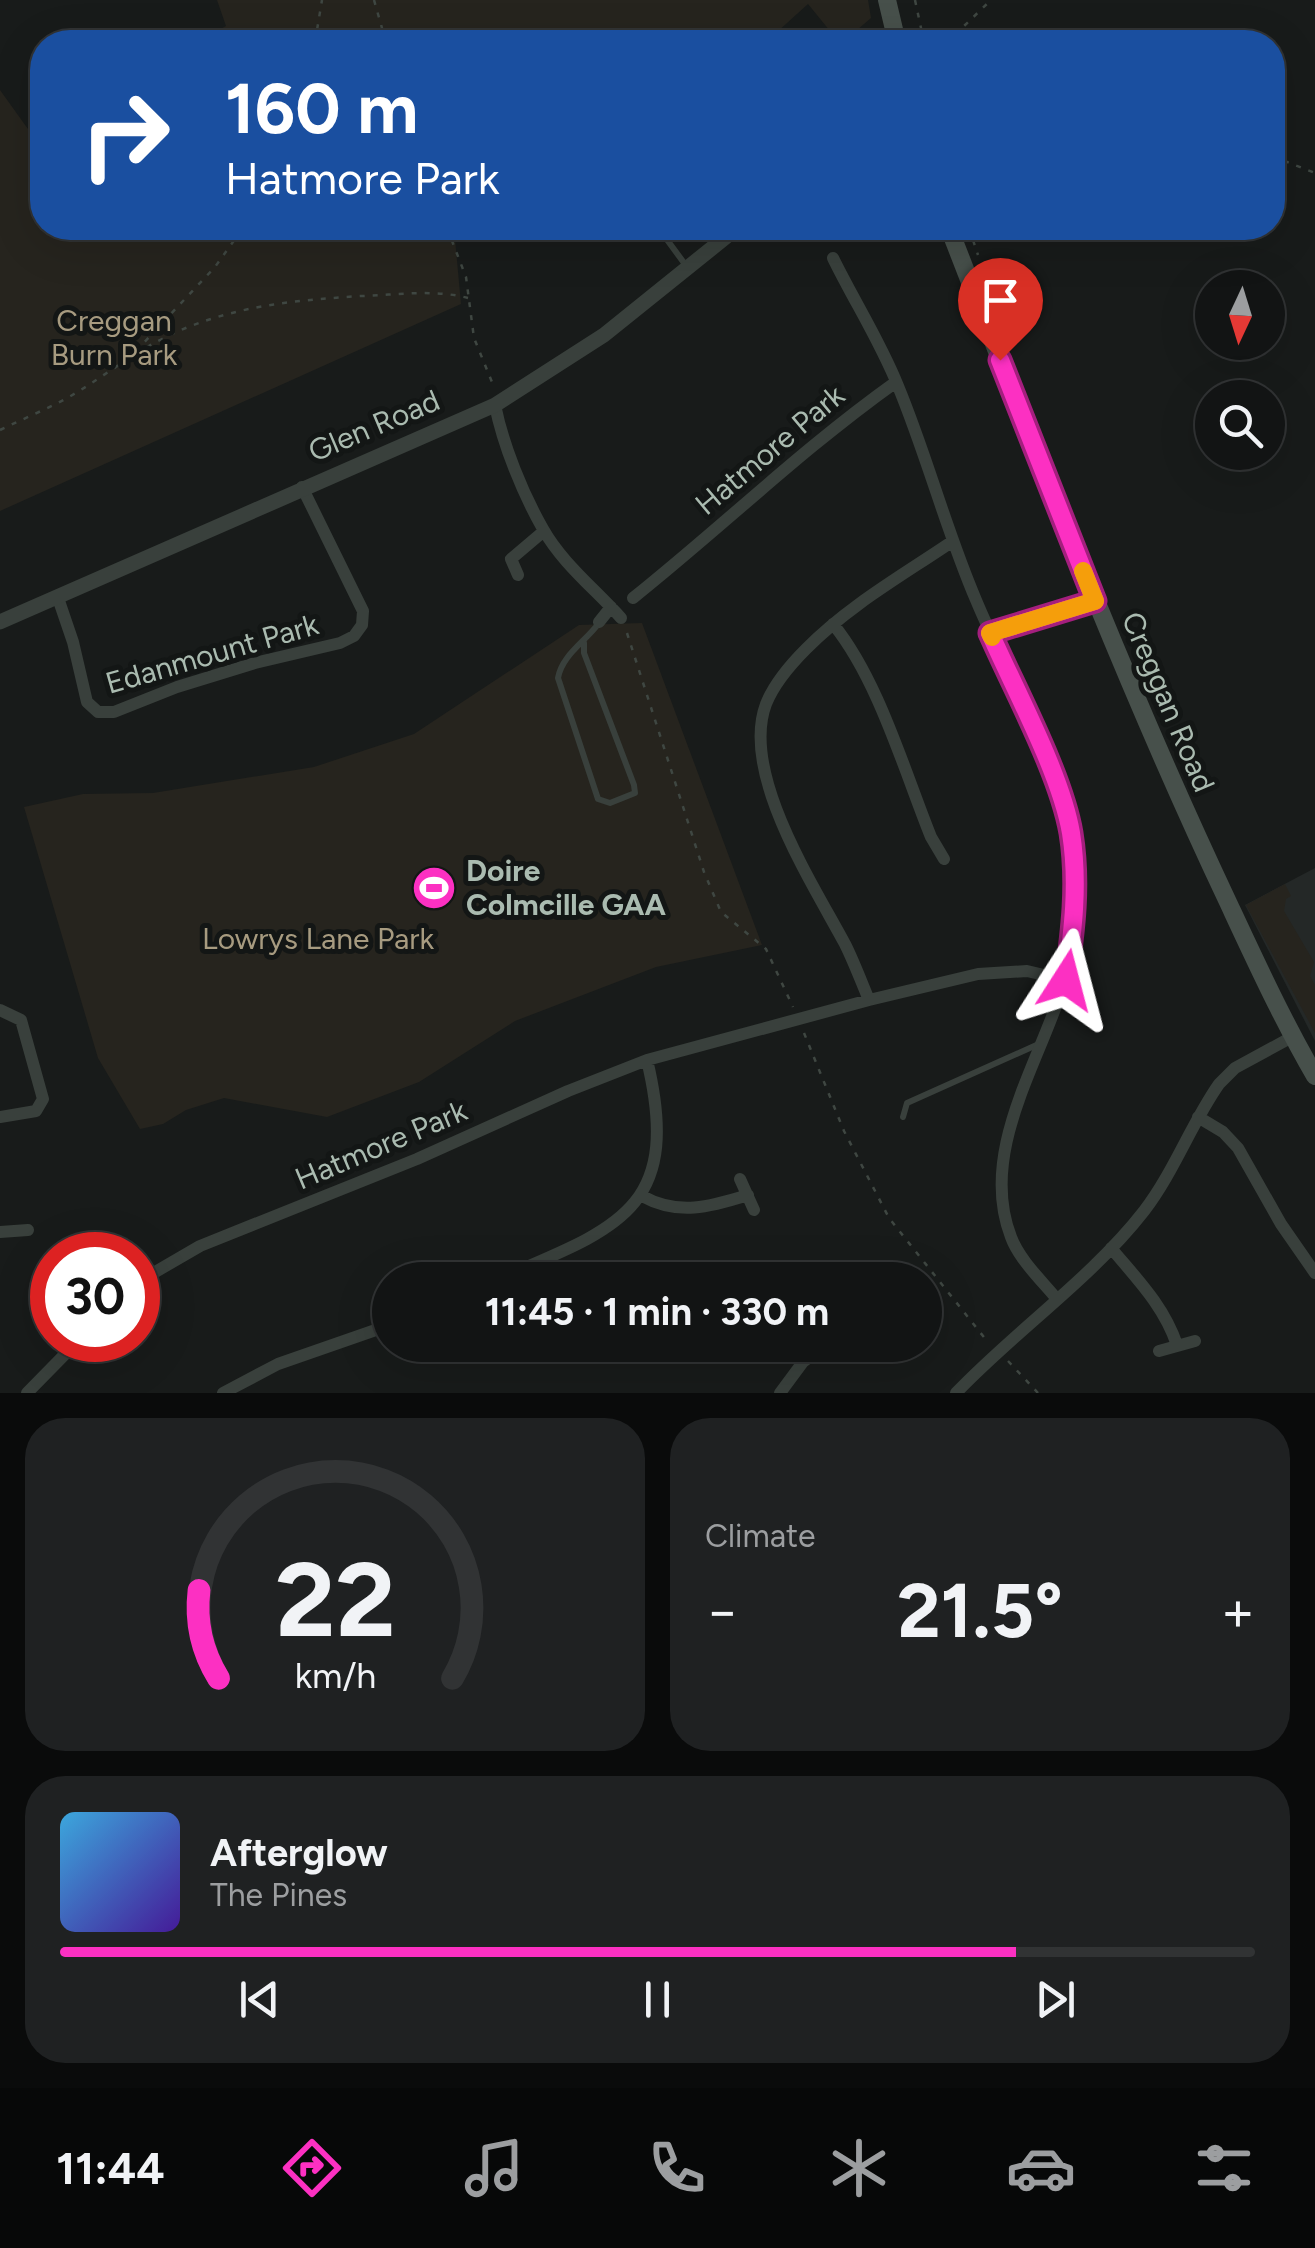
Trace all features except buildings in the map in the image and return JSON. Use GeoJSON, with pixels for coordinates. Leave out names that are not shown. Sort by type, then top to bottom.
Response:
{"type":"FeatureCollection","features":[{"type":"Feature","properties":{"kind":"main road"},"geometry":{"type":"LineString","coordinates":[[887,0],[894,30]]}},
{"type":"Feature","properties":{"kind":"main road","name":"Creggan Road"},"geometry":{"type":"LineString","coordinates":[[953,240],[1095,601],[1176,792],[1292,1037],[1315,1076]]}},
{"type":"Feature","properties":{"kind":"street","name":"Glen Road"},"geometry":{"type":"LineString","coordinates":[[0,622],[498,404],[604,335],[723,240]]}},
{"type":"Feature","properties":{"kind":"street"},"geometry":{"type":"LineString","coordinates":[[832,258],[896,382],[953,541],[1058,788],[1070,831],[1075,878],[1074,926],[1066,980],[1009,1134],[1002,1174],[1003,1205],[1012,1240],[1056,1298]]}},
{"type":"Feature","properties":{"kind":"street","name":"Hatmore Park"},"geometry":{"type":"LineString","coordinates":[[633,598],[689,554],[779,471],[866,401],[896,382]]}},
{"type":"Feature","properties":{"kind":"street"},"geometry":{"type":"LineString","coordinates":[[498,404],[502,436],[544,531],[570,565],[616,612],[600,622]]}},
{"type":"Feature","properties":{"kind":"street","name":"Edanmount Park"},"geometry":{"type":"LineString","coordinates":[[58,598],[87,702],[98,712],[114,712],[192,682],[340,643],[354,636],[362,625],[363,610],[302,488]]}},
{"type":"Feature","properties":{"kind":"street"},"geometry":{"type":"LineString","coordinates":[[518,575],[508,554],[544,531]]}},
{"type":"Feature","properties":{"kind":"street"},"geometry":{"type":"LineString","coordinates":[[869,1000],[770,798],[761,734],[765,706],[778,681],[834,624],[953,541]]}},
{"type":"Feature","properties":{"kind":"street"},"geometry":{"type":"LineString","coordinates":[[990,633],[1095,601]]}},
{"type":"Feature","properties":{"kind":"street"},"geometry":{"type":"LineString","coordinates":[[834,624],[850,644],[870,684],[931,836],[944,859]]}},
{"type":"Feature","properties":{"kind":"street","name":"Hatmore Park"},"geometry":{"type":"LineString","coordinates":[[160,1269],[200,1246],[418,1159],[647,1060],[934,983],[1007,970],[1027,970],[1066,980]]}},
{"type":"Feature","properties":{"kind":"street"},"geometry":{"type":"LineString","coordinates":[[0,1010],[21,1020],[43,1098],[36,1111],[0,1117]]}},
{"type":"Feature","properties":{"kind":"street"},"geometry":{"type":"LineString","coordinates":[[956,1393],[1147,1208],[1219,1084],[1235,1068],[1292,1037]]}},
{"type":"Feature","properties":{"kind":"street"},"geometry":{"type":"LineString","coordinates":[[535,1262],[601,1232],[626,1215],[642,1196],[657,1150],[656,1096],[647,1060]]}},
{"type":"Feature","properties":{"kind":"street"},"geometry":{"type":"LineString","coordinates":[[1198,1118],[1222,1132],[1238,1148],[1315,1274]]}},
{"type":"Feature","properties":{"kind":"street"},"geometry":{"type":"LineString","coordinates":[[740,1179],[754,1210]]}},
{"type":"Feature","properties":{"kind":"street"},"geometry":{"type":"LineString","coordinates":[[642,1196],[675,1210],[748,1196]]}},
{"type":"Feature","properties":{"kind":"street"},"geometry":{"type":"LineString","coordinates":[[0,1232],[28,1230]]}},
{"type":"Feature","properties":{"kind":"street"},"geometry":{"type":"LineString","coordinates":[[1110,1248],[1170,1322],[1177,1345]]}},
{"type":"Feature","properties":{"kind":"street"},"geometry":{"type":"LineString","coordinates":[[223,1393],[278,1364],[372,1332]]}},
{"type":"Feature","properties":{"kind":"street"},"geometry":{"type":"LineString","coordinates":[[1159,1351],[1195,1341]]}},
{"type":"Feature","properties":{"kind":"street"},"geometry":{"type":"LineString","coordinates":[[27,1393],[57,1362]]}},
{"type":"Feature","properties":{"kind":"street"},"geometry":{"type":"LineString","coordinates":[[780,1393],[803,1362]]}},
{"type":"Feature","properties":{"kind":"lane"},"geometry":{"type":"LineString","coordinates":[[667,240],[688,268]]}},
{"type":"Feature","properties":{"kind":"lane"},"geometry":{"type":"LineString","coordinates":[[584,644],[584,653],[634,785],[634,793],[610,803],[598,799],[558,678],[568,655],[584,644],[600,622]]}},
{"type":"Feature","properties":{"kind":"lane"},"geometry":{"type":"LineString","coordinates":[[903,1117],[908,1103],[1042,1042]]}},
{"type":"Feature","properties":{"kind":"path"},"geometry":{"type":"LineString","coordinates":[[317,30],[322,0]]}},
{"type":"Feature","properties":{"kind":"path"},"geometry":{"type":"LineString","coordinates":[[374,0],[383,30]]}},
{"type":"Feature","properties":{"kind":"path"},"geometry":{"type":"LineString","coordinates":[[915,0],[921,30]]}},
{"type":"Feature","properties":{"kind":"path"},"geometry":{"type":"LineString","coordinates":[[967,30],[963,27],[991,0]]}},
{"type":"Feature","properties":{"kind":"path"},"geometry":{"type":"LineString","coordinates":[[1285,161],[1315,174]]}},
{"type":"Feature","properties":{"kind":"path"},"geometry":{"type":"LineString","coordinates":[[132,354],[215,267],[234,240]]}},
{"type":"Feature","properties":{"kind":"path"},"geometry":{"type":"LineString","coordinates":[[452,240],[466,277],[474,338],[498,404]]}},
{"type":"Feature","properties":{"kind":"path"},"geometry":{"type":"LineString","coordinates":[[0,430],[70,396],[132,354],[182,329],[242,309],[287,300],[448,293],[468,298]]}},
{"type":"Feature","properties":{"kind":"path"},"geometry":{"type":"LineString","coordinates":[[616,612],[721,912],[766,949],[844,1131],[889,1218],[985,1339],[1038,1393]]}},
{"type":"Feature","properties":{"kind":"shaded area"},"geometry":{"type":"Polygon","coordinates":[[[1315,868],[1315,1041],[1245,905],[1315,868]]]}},
{"type":"Feature","properties":{"kind":"green space"},"geometry":{"type":"Polygon","coordinates":[[[217,0],[868,0],[871,18],[857,30],[829,30],[808,4],[779,30],[219,30],[226,26],[217,0]]]}},
{"type":"Feature","properties":{"kind":"green space","name":"Creggan Burn Park"},"geometry":{"type":"Polygon","coordinates":[[[0,90],[30,132],[30,240],[455,240],[461,304],[0,511],[0,90]]]}},
{"type":"Feature","properties":{"kind":"green space","name":"Lowrys Lane Park"},"geometry":{"type":"Polygon","coordinates":[[[642,623],[762,945],[656,967],[515,1021],[419,1082],[327,1117],[224,1098],[186,1110],[163,1124],[140,1129],[98,1058],[24,807],[83,794],[153,793],[314,767],[414,734],[579,625],[642,623]]]}},
{"type":"Feature","properties":{"kind":"green space"},"geometry":{"type":"Polygon","coordinates":[[[1285,884],[1291,896],[1286,899],[1284,911],[1314,962],[1310,976],[1315,985],[1315,1033],[1246,905],[1285,884]]]}},
{"type":"Feature","properties":{"kind":"slow traffic"},"geometry":{"type":"LineString","coordinates":[[992,637],[990,633],[1095,601],[1083,571]]}},
{"type":"Feature","properties":{"kind":"place","name":"Doire Colmcille GAA"},"geometry":{"type":"Point","coordinates":[434,888]}},
{"type":"Feature","properties":{"kind":"route"},"geometry":{"type":"LineString","coordinates":[[1000,360],[1095,601],[990,633],[1058,788],[1070,831],[1075,878],[1074,926],[1066,980]]}}]}
